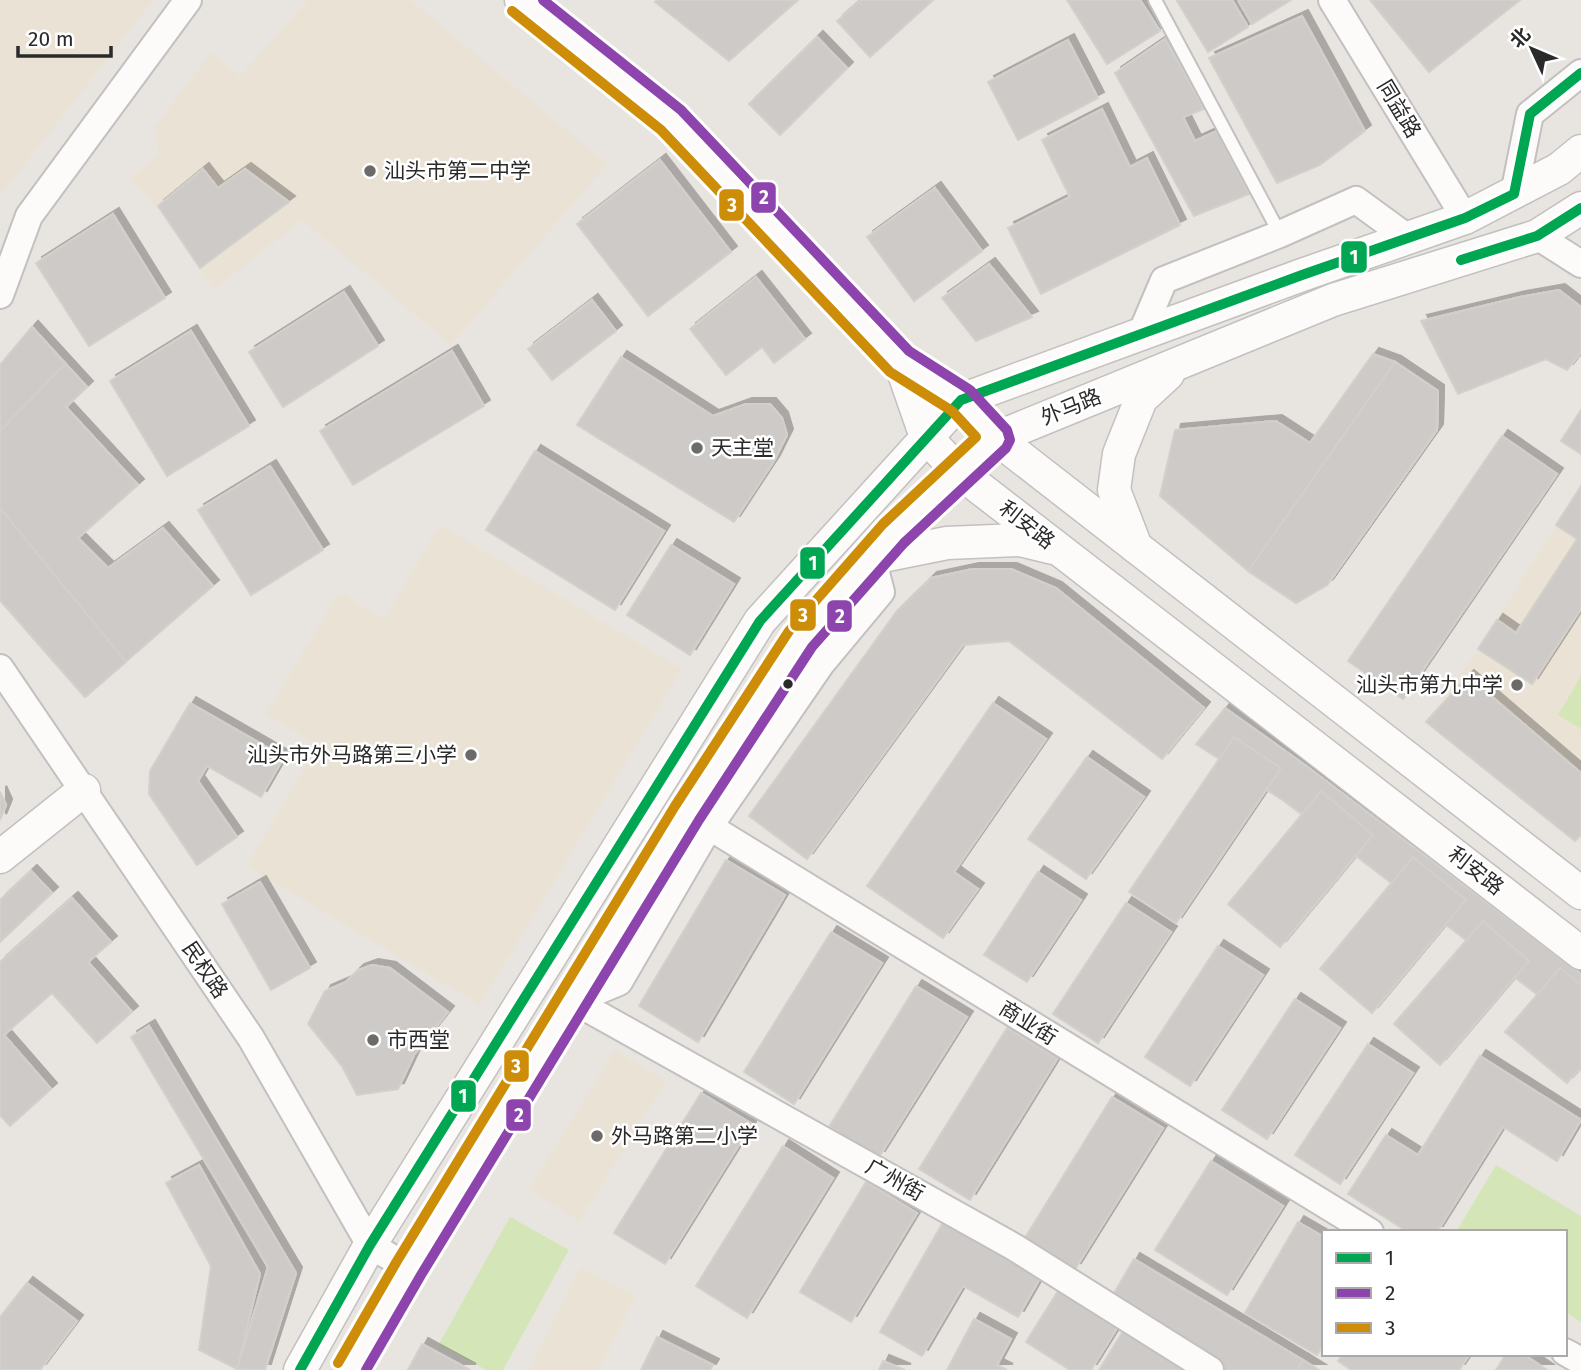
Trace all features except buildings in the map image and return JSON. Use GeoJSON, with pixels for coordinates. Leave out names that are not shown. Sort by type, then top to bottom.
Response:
{"type":"FeatureCollection","features":[{"type":"Feature","properties":{"kind":"street"},"geometry":{"type":"LineString","coordinates":[[0,295],[29,216],[188,0]]}},
{"type":"Feature","properties":{"kind":"street"},"geometry":{"type":"LineString","coordinates":[[521,0],[671,120],[900,362],[961,400],[996,438],[1581,893]]}},
{"type":"Feature","properties":{"kind":"street","name":"同益路"},"geometry":{"type":"LineString","coordinates":[[1332,0],[1465,218]]}},
{"type":"Feature","properties":{"kind":"street"},"geometry":{"type":"LineString","coordinates":[[1514,194],[1530,114],[1581,73]]}},
{"type":"Feature","properties":{"kind":"street","name":"外马路"},"geometry":{"type":"LineString","coordinates":[[300,1370],[370,1245],[760,621],[961,400],[1465,218],[1559,169],[1581,151]]}},
{"type":"Feature","properties":{"kind":"street"},"geometry":{"type":"LineString","coordinates":[[1141,334],[1164,279],[1356,201],[1408,238]]}},
{"type":"Feature","properties":{"kind":"street","name":"外马路"},"geometry":{"type":"LineString","coordinates":[[351,1370],[409,1268],[574,1001],[698,820],[801,639],[894,533],[996,438],[1333,300],[1537,236],[1581,208]]}},
{"type":"Feature","properties":{"kind":"street"},"geometry":{"type":"LineString","coordinates":[[1537,236],[1581,264]]}},
{"type":"Feature","properties":{"kind":"street","name":"利安路"},"geometry":{"type":"LineString","coordinates":[[900,362],[926,438],[959,472],[1581,953]]}},
{"type":"Feature","properties":{"kind":"street"},"geometry":{"type":"LineString","coordinates":[[1137,548],[1114,490],[1119,454],[1141,399],[1182,362]]}},
{"type":"Feature","properties":{"kind":"street"},"geometry":{"type":"LineString","coordinates":[[872,558],[947,543],[1020,540],[1060,550]]}},
{"type":"Feature","properties":{"kind":"street","name":"民权路"},"geometry":{"type":"LineString","coordinates":[[0,668],[251,1038],[370,1245],[409,1268]]}},
{"type":"Feature","properties":{"kind":"street"},"geometry":{"type":"LineString","coordinates":[[0,857],[84,790]]}},
{"type":"Feature","properties":{"kind":"street","name":"商业街"},"geometry":{"type":"LineString","coordinates":[[698,820],[1367,1230]]}},
{"type":"Feature","properties":{"kind":"street","name":"广州街"},"geometry":{"type":"LineString","coordinates":[[574,1001],[1014,1247],[1210,1370]]}},
{"type":"Feature","properties":{"kind":"lane"},"geometry":{"type":"LineString","coordinates":[[1155,0],[1280,234]]}},
{"type":"Feature","properties":{"kind":"shaded area"},"geometry":{"type":"Polygon","coordinates":[[[0,0],[153,0],[0,196],[0,0]]]}},
{"type":"Feature","properties":{"kind":"shaded area","name":"汕头市第二中学"},"geometry":{"type":"Polygon","coordinates":[[[308,0],[410,0],[607,164],[451,345],[302,220],[214,290],[158,207],[156,208],[130,178],[159,154],[154,127],[212,52],[240,76],[308,0]]]}},
{"type":"Feature","properties":{"kind":"shaded area","name":"汕头市第九中学"},"geometry":{"type":"Polygon","coordinates":[[[1581,486],[1581,845],[1426,722],[1478,649],[1581,486]]]}},
{"type":"Feature","properties":{"kind":"shaded area","name":"汕头市外马路第三小学"},"geometry":{"type":"Polygon","coordinates":[[[440,525],[682,669],[480,1005],[247,866],[318,745],[266,714],[339,592],[384,619],[440,525]]]}},
{"type":"Feature","properties":{"kind":"shaded area","name":"外马路第二小学"},"geometry":{"type":"Polygon","coordinates":[[[615,1050],[666,1081],[579,1221],[529,1190],[615,1050]]]}},
{"type":"Feature","properties":{"kind":"shaded area"},"geometry":{"type":"Polygon","coordinates":[[[580,1268],[636,1296],[599,1370],[529,1370],[580,1268]]]}},
{"type":"Feature","properties":{"kind":"green space"},"geometry":{"type":"Polygon","coordinates":[[[1581,676],[1581,729],[1558,715],[1581,676]]]}},
{"type":"Feature","properties":{"kind":"green space"},"geometry":{"type":"Polygon","coordinates":[[[1496,1165],[1581,1216],[1581,1322],[1567,1313],[1567,1230],[1457,1230],[1496,1165]]]}},
{"type":"Feature","properties":{"kind":"green space"},"geometry":{"type":"Polygon","coordinates":[[[510,1217],[569,1250],[503,1370],[486,1370],[439,1344],[510,1217]]]}},
{"type":"Feature","properties":{"kind":"transit line","name":"2"},"geometry":{"type":"LineString","coordinates":[[366,1370],[421,1275],[699,820],[812,647],[904,543],[1006,448],[1010,440],[1007,430],[970,390],[909,351],[681,110],[543,0]]}},
{"type":"Feature","properties":{"kind":"transit line","name":"3"},"geometry":{"type":"LineString","coordinates":[[338,1363],[397,1261],[675,806],[789,631],[883,524],[976,437],[952,411],[890,372],[661,130],[512,11]]}},
{"type":"Feature","properties":{"kind":"transit line","name":"1"},"geometry":{"type":"LineString","coordinates":[[300,1370],[370,1245],[760,621],[961,400],[1465,218],[1514,194],[1530,114],[1581,73]]}},
{"type":"Feature","properties":{"kind":"transit line","name":"1"},"geometry":{"type":"LineString","coordinates":[[1461,260],[1537,236],[1581,208]]}},
{"type":"Feature","properties":{"kind":"place","name":"汕头市第二中学"},"geometry":{"type":"Point","coordinates":[370,171]}},
{"type":"Feature","properties":{"kind":"place","name":"天主堂"},"geometry":{"type":"Point","coordinates":[697,448]}},
{"type":"Feature","properties":{"kind":"place","name":"汕头市第九中学"},"geometry":{"type":"Point","coordinates":[1517,685]}},
{"type":"Feature","properties":{"kind":"place","name":"汕头市外马路第三小学"},"geometry":{"type":"Point","coordinates":[471,755]}},
{"type":"Feature","properties":{"kind":"place","name":"市西堂"},"geometry":{"type":"Point","coordinates":[373,1040]}},
{"type":"Feature","properties":{"kind":"place","name":"外马路第二小学"},"geometry":{"type":"Point","coordinates":[597,1136]}}]}
